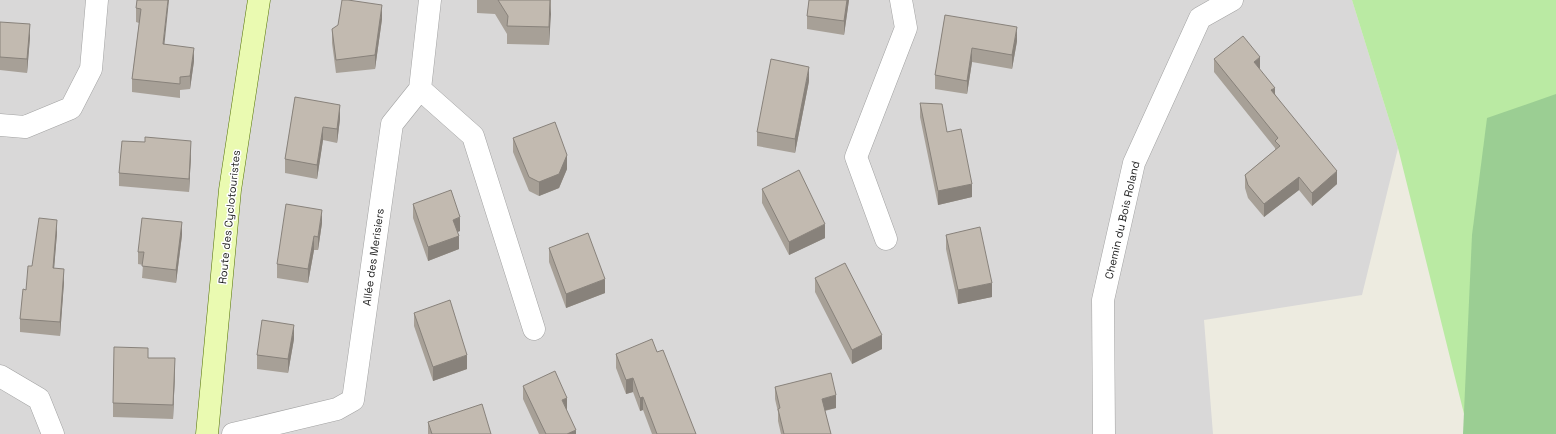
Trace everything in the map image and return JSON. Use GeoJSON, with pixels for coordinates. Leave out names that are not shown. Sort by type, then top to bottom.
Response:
{"type":"FeatureCollection","features":[{"type":"Feature","properties":{"kind":"street"},"geometry":{"type":"LineString","coordinates":[[0,125],[25,127],[71,108],[91,69],[97,0]]}},
{"type":"Feature","properties":{"kind":"street","name":"Route des Cyclotouristes"},"geometry":{"type":"LineString","coordinates":[[209,434],[230,190],[259,0]]}},
{"type":"Feature","properties":{"kind":"street"},"geometry":{"type":"LineString","coordinates":[[430,0],[420,89],[473,136],[534,329]]}},
{"type":"Feature","properties":{"kind":"street"},"geometry":{"type":"LineString","coordinates":[[886,239],[856,157],[906,28],[901,0]]}},
{"type":"Feature","properties":{"kind":"street","name":"Chemin du Bois Roland"},"geometry":{"type":"LineString","coordinates":[[1104,434],[1103,300],[1134,163],[1200,18],[1232,0]]}},
{"type":"Feature","properties":{"kind":"street","name":"Allée des Merisiers"},"geometry":{"type":"LineString","coordinates":[[233,434],[337,409],[352,400],[392,124],[420,89]]}},
{"type":"Feature","properties":{"kind":"street"},"geometry":{"type":"LineString","coordinates":[[0,376],[39,399],[53,434]]}},
{"type":"Feature","properties":{"kind":"shaded area"},"geometry":{"type":"Polygon","coordinates":[[[0,0],[1352,0],[1398,148],[1362,295],[1204,320],[1213,434],[0,434],[0,0]]]}},
{"type":"Feature","properties":{"kind":"green space"},"geometry":{"type":"Polygon","coordinates":[[[1352,0],[1556,0],[1556,434],[1469,434],[1398,148],[1352,0]]]}},
{"type":"Feature","properties":{"kind":"green space"},"geometry":{"type":"Polygon","coordinates":[[[1556,94],[1556,434],[1463,434],[1472,235],[1487,118],[1556,94]]]}},
{"type":"Feature","properties":{"kind":"building"},"geometry":{"type":"Polygon","coordinates":[[[137,0],[168,0],[163,44],[194,48],[190,76],[180,77],[180,84],[132,79],[141,9],[136,8],[137,0]]]}},
{"type":"Feature","properties":{"kind":"building"},"geometry":{"type":"Polygon","coordinates":[[[342,0],[382,5],[375,55],[336,60],[332,29],[338,25],[342,0]]]}},
{"type":"Feature","properties":{"kind":"building"},"geometry":{"type":"Polygon","coordinates":[[[498,0],[550,0],[549,27],[507,26],[508,16],[498,0]]]}},
{"type":"Feature","properties":{"kind":"building"},"geometry":{"type":"Polygon","coordinates":[[[809,0],[847,0],[844,21],[807,16],[809,0]]]}},
{"type":"Feature","properties":{"kind":"building"},"geometry":{"type":"Polygon","coordinates":[[[945,15],[1017,27],[1012,55],[972,48],[967,81],[935,75],[945,15]]]}},
{"type":"Feature","properties":{"kind":"building"},"geometry":{"type":"Polygon","coordinates":[[[0,22],[30,24],[27,59],[0,57],[0,22]]]}},
{"type":"Feature","properties":{"kind":"building"},"geometry":{"type":"Polygon","coordinates":[[[1243,36],[1260,57],[1254,62],[1275,88],[1271,90],[1337,171],[1312,193],[1299,177],[1264,204],[1248,185],[1245,175],[1280,146],[1275,141],[1278,138],[1214,59],[1243,36]]]}},
{"type":"Feature","properties":{"kind":"building"},"geometry":{"type":"Polygon","coordinates":[[[771,59],[809,67],[795,139],[757,132],[771,59]]]}},
{"type":"Feature","properties":{"kind":"building"},"geometry":{"type":"Polygon","coordinates":[[[295,97],[340,105],[337,129],[323,127],[317,165],[285,159],[295,97]]]}},
{"type":"Feature","properties":{"kind":"building"},"geometry":{"type":"Polygon","coordinates":[[[920,103],[942,104],[947,132],[961,129],[972,184],[938,191],[920,103]]]}},
{"type":"Feature","properties":{"kind":"building"},"geometry":{"type":"Polygon","coordinates":[[[555,122],[567,155],[559,174],[539,182],[529,177],[513,138],[555,122]]]}},
{"type":"Feature","properties":{"kind":"building"},"geometry":{"type":"Polygon","coordinates":[[[145,137],[191,141],[189,179],[119,173],[122,141],[145,142],[145,137]]]}},
{"type":"Feature","properties":{"kind":"building"},"geometry":{"type":"Polygon","coordinates":[[[799,170],[825,224],[789,242],[762,189],[799,170]]]}},
{"type":"Feature","properties":{"kind":"building"},"geometry":{"type":"Polygon","coordinates":[[[451,190],[460,217],[453,220],[459,236],[428,247],[413,204],[451,190]]]}},
{"type":"Feature","properties":{"kind":"building"},"geometry":{"type":"Polygon","coordinates":[[[286,204],[322,210],[318,237],[314,236],[308,269],[277,264],[286,204]]]}},
{"type":"Feature","properties":{"kind":"building"},"geometry":{"type":"Polygon","coordinates":[[[39,218],[57,220],[53,268],[64,269],[60,322],[20,319],[23,289],[26,290],[28,266],[32,266],[39,218]]]}},
{"type":"Feature","properties":{"kind":"building"},"geometry":{"type":"Polygon","coordinates":[[[142,218],[182,222],[176,270],[142,266],[144,252],[138,252],[142,218]]]}},
{"type":"Feature","properties":{"kind":"building"},"geometry":{"type":"Polygon","coordinates":[[[980,227],[992,283],[958,290],[946,235],[980,227]]]}},
{"type":"Feature","properties":{"kind":"building"},"geometry":{"type":"Polygon","coordinates":[[[588,233],[605,279],[566,294],[549,248],[588,233]]]}},
{"type":"Feature","properties":{"kind":"building"},"geometry":{"type":"Polygon","coordinates":[[[845,263],[882,335],[852,350],[815,278],[845,263]]]}},
{"type":"Feature","properties":{"kind":"building"},"geometry":{"type":"Polygon","coordinates":[[[450,300],[467,355],[433,367],[414,313],[450,300]]]}},
{"type":"Feature","properties":{"kind":"building"},"geometry":{"type":"Polygon","coordinates":[[[262,320],[294,325],[288,359],[257,355],[262,320]]]}},
{"type":"Feature","properties":{"kind":"building"},"geometry":{"type":"Polygon","coordinates":[[[652,339],[657,352],[663,350],[696,434],[657,434],[643,397],[640,398],[633,378],[626,380],[616,354],[652,339]]]}},
{"type":"Feature","properties":{"kind":"building"},"geometry":{"type":"Polygon","coordinates":[[[114,347],[148,348],[148,358],[175,358],[173,405],[113,403],[114,347]]]}},
{"type":"Feature","properties":{"kind":"building"},"geometry":{"type":"Polygon","coordinates":[[[555,371],[567,398],[562,400],[576,430],[567,434],[546,434],[523,386],[555,371]]]}},
{"type":"Feature","properties":{"kind":"building"},"geometry":{"type":"Polygon","coordinates":[[[831,373],[836,395],[822,399],[831,434],[784,434],[775,387],[831,373]]]}},
{"type":"Feature","properties":{"kind":"building"},"geometry":{"type":"Polygon","coordinates":[[[482,404],[491,434],[432,434],[428,422],[482,404]]]}}]}
